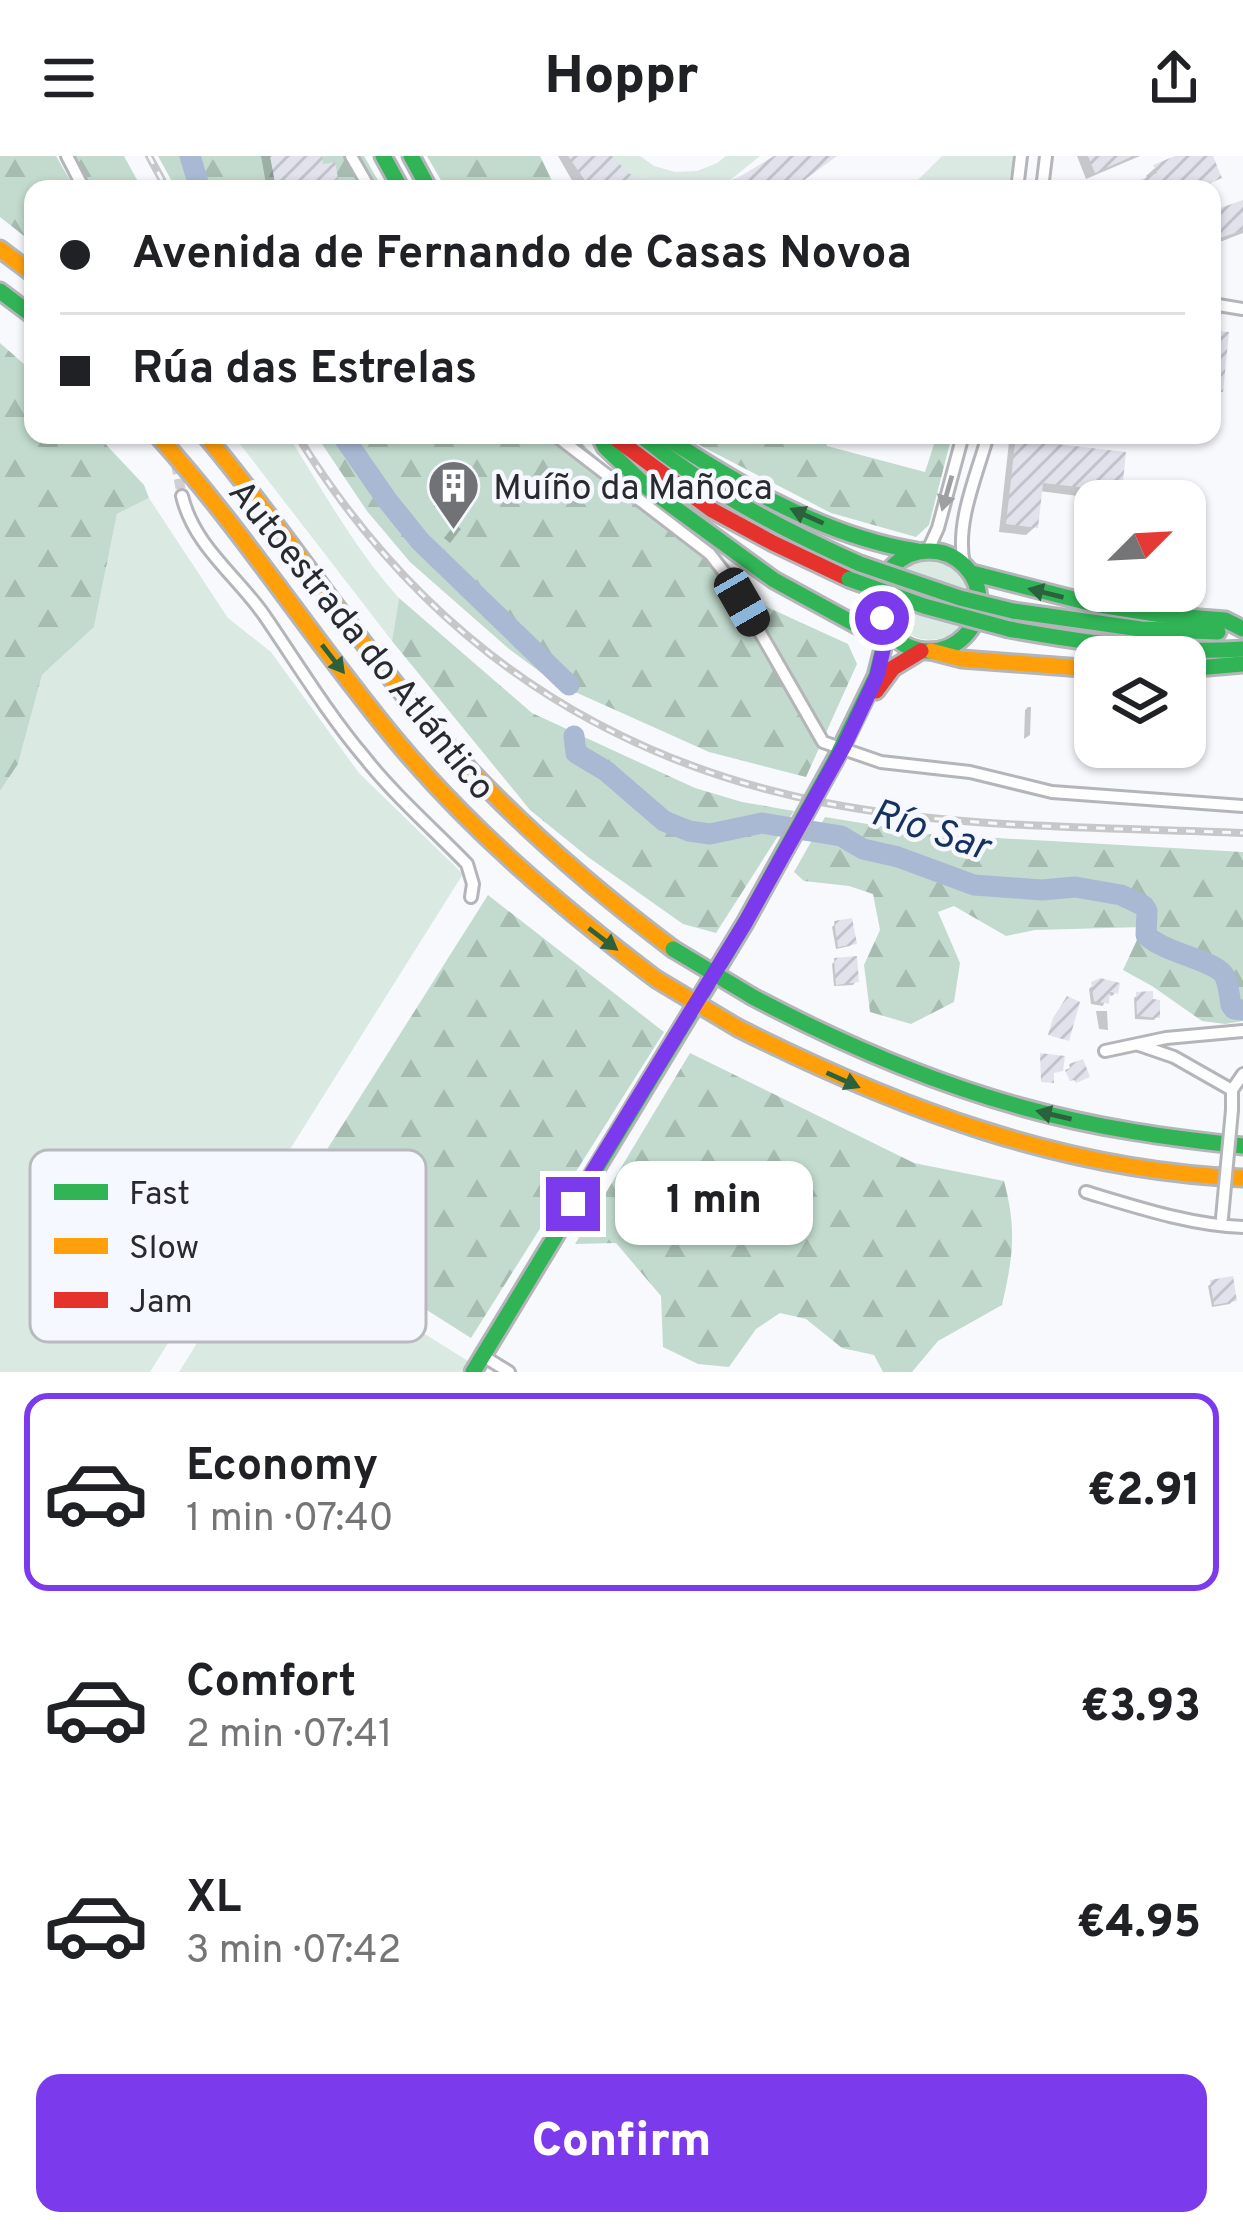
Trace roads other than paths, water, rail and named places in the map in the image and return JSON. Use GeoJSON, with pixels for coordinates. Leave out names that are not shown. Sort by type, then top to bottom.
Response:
{"type":"FeatureCollection","features":[{"type":"Feature","properties":{"kind":"main road"},"geometry":{"type":"LineString","coordinates":[[0,249],[24,267]]}},
{"type":"Feature","properties":{"kind":"main road"},"geometry":{"type":"LineString","coordinates":[[0,291],[24,309]]}},
{"type":"Feature","properties":{"kind":"main road","name":"Autoestrada do Atlántico"},"geometry":{"type":"LineString","coordinates":[[166,444],[256,553],[394,738],[454,806],[499,852],[656,979],[802,1061],[949,1122],[1069,1155],[1169,1173],[1243,1178]]}},
{"type":"Feature","properties":{"kind":"main road","name":"Autoestrada do Atlántico"},"geometry":{"type":"LineString","coordinates":[[212,444],[283,530],[418,713],[525,829],[673,949],[834,1039],[938,1081],[999,1102],[1087,1123],[1243,1146]]}},
{"type":"Feature","properties":{"kind":"main road"},"geometry":{"type":"LineString","coordinates":[[604,444],[649,489],[774,580],[862,628],[888,628]]}},
{"type":"Feature","properties":{"kind":"main road"},"geometry":{"type":"LineString","coordinates":[[622,444],[672,483],[777,546],[924,606],[1064,639],[1209,652],[1243,649]]}},
{"type":"Feature","properties":{"kind":"main road"},"geometry":{"type":"LineString","coordinates":[[652,444],[742,507],[802,538],[860,564],[961,598],[1013,611],[1158,632],[1243,630]]}},
{"type":"Feature","properties":{"kind":"main road"},"geometry":{"type":"LineString","coordinates":[[677,444],[768,498],[889,548],[941,551],[968,569],[1093,604],[1226,620],[1243,630]]}},
{"type":"Feature","properties":{"kind":"main road"},"geometry":{"type":"LineString","coordinates":[[923,551],[902,558],[881,584],[882,618],[899,641],[962,659],[1074,667]]}},
{"type":"Feature","properties":{"kind":"main road"},"geometry":{"type":"LineString","coordinates":[[860,713],[893,668],[926,651],[946,648],[970,630],[980,602],[968,569]]}},
{"type":"Feature","properties":{"kind":"main road"},"geometry":{"type":"LineString","coordinates":[[473,1372],[778,863],[860,713],[877,676],[888,628]]}},
{"type":"Feature","properties":{"kind":"main road"},"geometry":{"type":"LineString","coordinates":[[1209,652],[1243,662]]}},
{"type":"Feature","properties":{"kind":"main road"},"geometry":{"type":"LineString","coordinates":[[1206,666],[1243,662]]}},
{"type":"Feature","properties":{"kind":"main road"},"geometry":{"type":"LineString","coordinates":[[1168,1138],[1191,1130],[1243,1134]]}},
{"type":"Feature","properties":{"kind":"street"},"geometry":{"type":"LineString","coordinates":[[567,444],[710,554],[730,580],[823,742],[838,755],[970,772],[1052,792],[1243,806]]}},
{"type":"Feature","properties":{"kind":"street"},"geometry":{"type":"LineString","coordinates":[[923,551],[938,528],[961,444]]}},
{"type":"Feature","properties":{"kind":"street"},"geometry":{"type":"LineString","coordinates":[[968,569],[962,552],[963,525],[986,444]]}},
{"type":"Feature","properties":{"kind":"street"},"geometry":{"type":"LineString","coordinates":[[182,496],[191,525],[263,614],[367,761],[467,864],[471,897]]}},
{"type":"Feature","properties":{"kind":"street"},"geometry":{"type":"LineString","coordinates":[[1105,1052],[1166,1038],[1243,1031]]}},
{"type":"Feature","properties":{"kind":"street"},"geometry":{"type":"LineString","coordinates":[[1136,1044],[1174,1057],[1232,1090]]}},
{"type":"Feature","properties":{"kind":"street"},"geometry":{"type":"LineString","coordinates":[[1222,1222],[1232,1090],[1243,1074]]}},
{"type":"Feature","properties":{"kind":"street"},"geometry":{"type":"LineString","coordinates":[[1086,1192],[1138,1208],[1243,1227]]}},
{"type":"Feature","properties":{"kind":"street"},"geometry":{"type":"LineString","coordinates":[[483,1356],[509,1372]]}},
{"type":"Feature","properties":{"kind":"waterway","name":"Río Sar"},"geometry":{"type":"LineString","coordinates":[[190,156],[197,180]]}},
{"type":"Feature","properties":{"kind":"waterway","name":"Río Sar"},"geometry":{"type":"LineString","coordinates":[[348,444],[420,541],[569,685]]}},
{"type":"Feature","properties":{"kind":"waterway","name":"Río Sar"},"geometry":{"type":"LineString","coordinates":[[574,736],[576,753],[606,771],[664,821],[689,831],[710,834],[762,823],[841,836],[863,849],[974,885],[1042,890],[1075,887],[1121,895],[1144,906],[1146,935],[1219,970],[1227,982],[1231,1005],[1243,1010]]}},
{"type":"Feature","properties":{"kind":"tunnel"},"geometry":{"type":"LineString","coordinates":[[176,464],[182,496]]}},
{"type":"Feature","properties":{"kind":"railway"},"geometry":{"type":"LineString","coordinates":[[149,156],[162,180]]}},
{"type":"Feature","properties":{"kind":"railway"},"geometry":{"type":"LineString","coordinates":[[303,444],[399,571],[458,627],[521,677],[590,720],[663,755],[742,782],[877,812],[1033,826],[1243,833]]}},
{"type":"Feature","properties":{"kind":"place","name":"Muíño da Mañoca"},"geometry":{"type":"Point","coordinates":[454,532]}}]}
